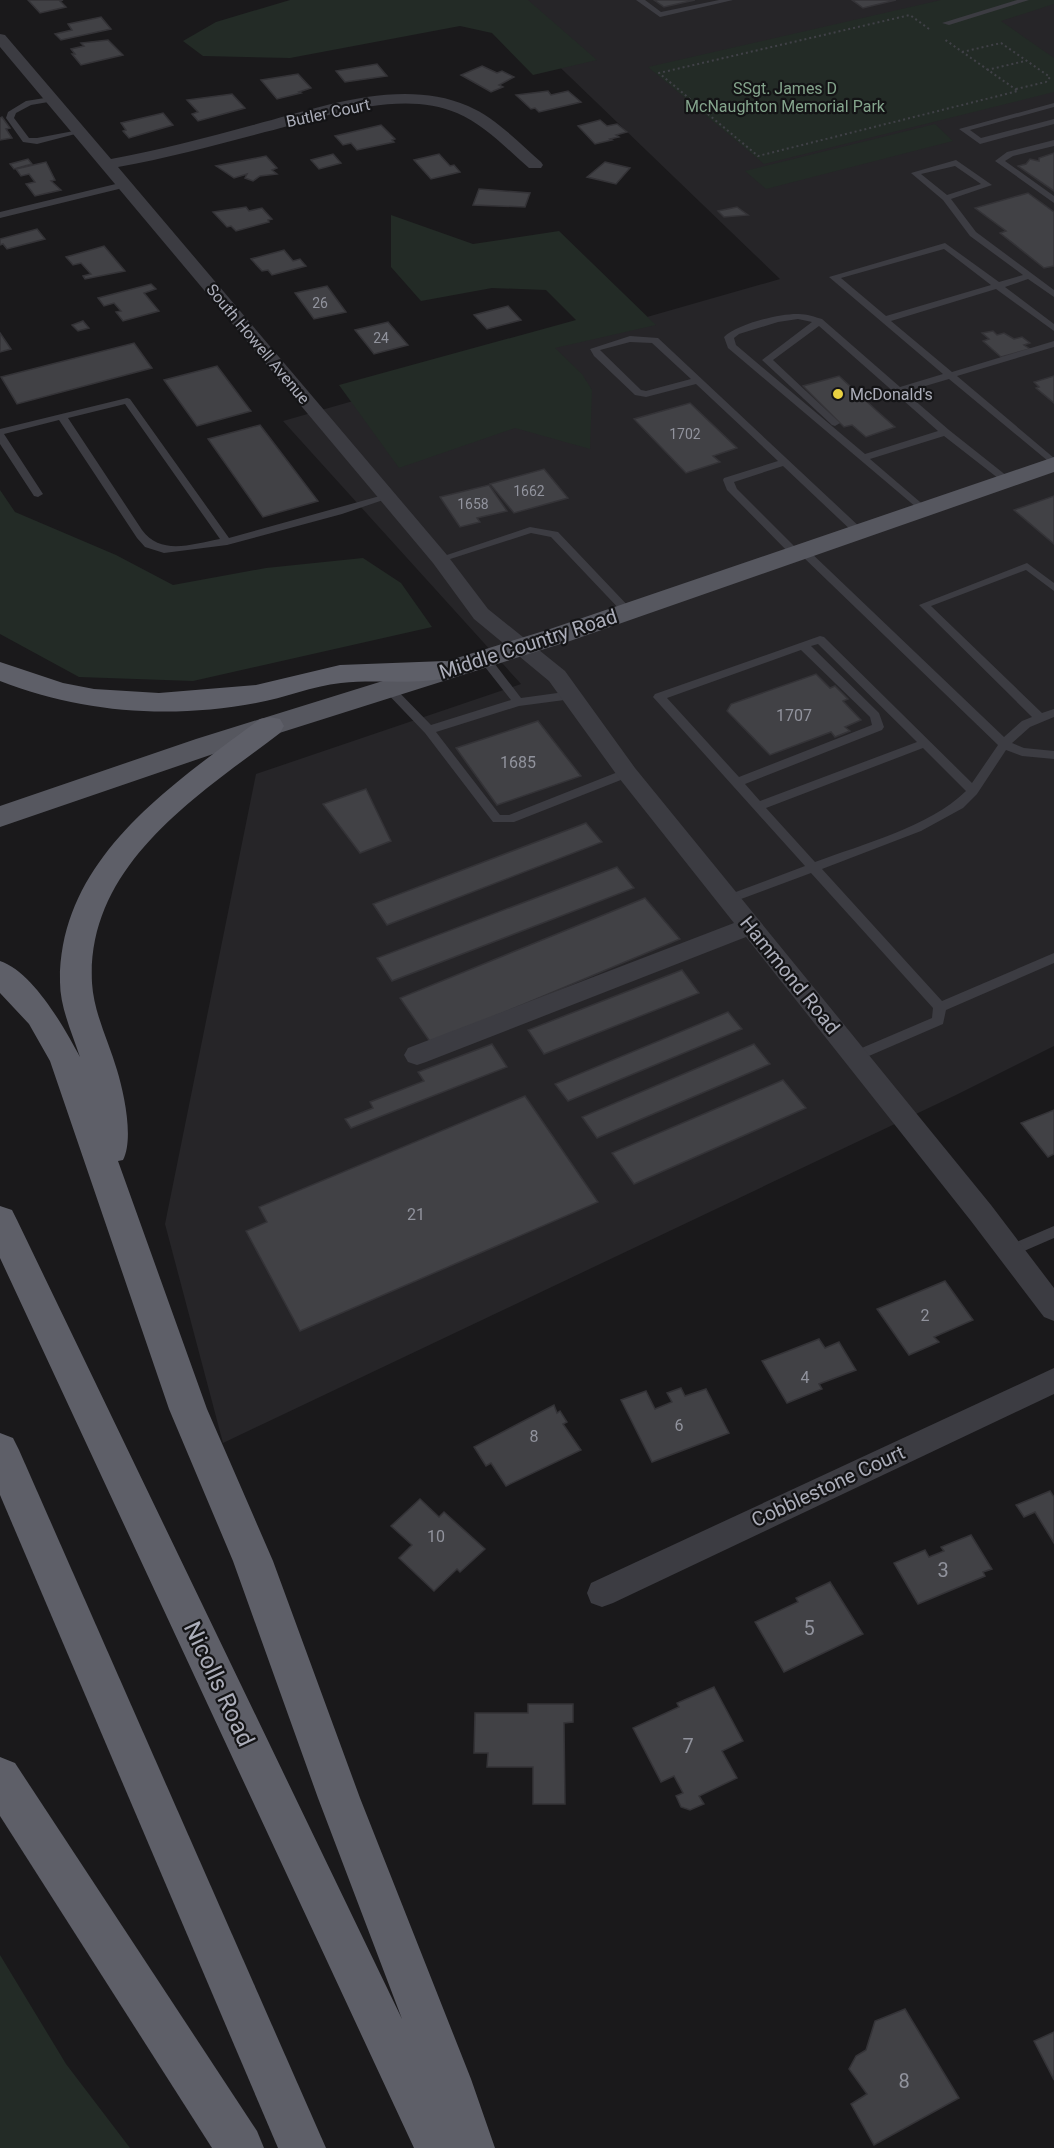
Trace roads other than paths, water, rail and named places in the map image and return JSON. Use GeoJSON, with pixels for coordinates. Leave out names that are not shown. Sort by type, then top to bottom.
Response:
{"type":"FeatureCollection","features":[{"type":"Feature","properties":{"kind":"highway"},"geometry":{"type":"LineString","coordinates":[[0,671],[64,692],[97,698],[165,703],[228,699],[338,674],[445,670]]}},
{"type":"Feature","properties":{"kind":"highway"},"geometry":{"type":"LineString","coordinates":[[118,1209],[103,1078],[86,1030],[76,982],[80,935],[88,909],[113,863],[129,843],[159,813],[270,726]]}},
{"type":"Feature","properties":{"kind":"highway"},"geometry":{"type":"LineString","coordinates":[[0,973],[40,1016],[55,1038],[66,1061],[188,1409],[253,1561],[339,1798],[448,2079],[471,2148]]}},
{"type":"Feature","properties":{"kind":"highway","name":"Nicolls Road"},"geometry":{"type":"LineString","coordinates":[[0,1221],[439,2148]]}},
{"type":"Feature","properties":{"kind":"highway"},"geometry":{"type":"LineString","coordinates":[[0,1450],[302,2148]]}},
{"type":"Feature","properties":{"kind":"highway"},"geometry":{"type":"LineString","coordinates":[[0,1778],[240,2148]]}},
{"type":"Feature","properties":{"kind":"main road","name":"Middle Country Road"},"geometry":{"type":"LineString","coordinates":[[0,817],[270,726],[628,612],[1054,463]]}},
{"type":"Feature","properties":{"kind":"street","name":"South Howell Avenue"},"geometry":{"type":"LineString","coordinates":[[0,38],[440,559],[481,614],[519,648]]}},
{"type":"Feature","properties":{"kind":"street","name":"Butler Court"},"geometry":{"type":"LineString","coordinates":[[106,165],[153,156],[344,106],[399,100],[451,105],[484,122],[535,165]]}},
{"type":"Feature","properties":{"kind":"street","name":"Hammond Road"},"geometry":{"type":"LineString","coordinates":[[519,648],[557,676],[627,773],[1054,1309]]}},
{"type":"Feature","properties":{"kind":"street"},"geometry":{"type":"LineString","coordinates":[[417,1055],[750,926]]}},
{"type":"Feature","properties":{"kind":"street","name":"Cobblestone Court"},"geometry":{"type":"LineString","coordinates":[[602,1593],[1054,1380]]}},
{"type":"Feature","properties":{"kind":"lane"},"geometry":{"type":"LineString","coordinates":[[640,0],[660,15],[729,0]]}},
{"type":"Feature","properties":{"kind":"lane"},"geometry":{"type":"LineString","coordinates":[[946,23],[1025,0]]}},
{"type":"Feature","properties":{"kind":"lane"},"geometry":{"type":"LineString","coordinates":[[51,99],[29,103],[12,112],[10,118],[26,140],[37,141],[79,132]]}},
{"type":"Feature","properties":{"kind":"lane"},"geometry":{"type":"LineString","coordinates":[[1054,105],[963,129],[980,141],[1054,121]]}},
{"type":"Feature","properties":{"kind":"lane"},"geometry":{"type":"LineString","coordinates":[[1054,143],[1011,154],[999,161],[1054,201]]}},
{"type":"Feature","properties":{"kind":"lane"},"geometry":{"type":"LineString","coordinates":[[946,198],[988,185],[956,162],[915,173],[946,198],[973,234],[1030,276],[1050,286],[1054,294]]}},
{"type":"Feature","properties":{"kind":"lane"},"geometry":{"type":"LineString","coordinates":[[0,215],[124,185]]}},
{"type":"Feature","properties":{"kind":"lane"},"geometry":{"type":"LineString","coordinates":[[1054,328],[945,246],[834,278],[1054,463]]}},
{"type":"Feature","properties":{"kind":"lane"},"geometry":{"type":"LineString","coordinates":[[884,320],[1030,276]]}},
{"type":"Feature","properties":{"kind":"lane"},"geometry":{"type":"LineString","coordinates":[[923,510],[731,346],[729,337],[736,332],[793,315],[806,315],[819,321],[945,432],[1007,480]]}},
{"type":"Feature","properties":{"kind":"lane"},"geometry":{"type":"LineString","coordinates":[[819,321],[767,360],[848,435],[863,458]]}},
{"type":"Feature","properties":{"kind":"lane"},"geometry":{"type":"LineString","coordinates":[[698,380],[646,394],[638,393],[597,354],[595,349],[630,339],[655,340],[698,380],[859,532]]}},
{"type":"Feature","properties":{"kind":"lane"},"geometry":{"type":"LineString","coordinates":[[898,391],[1054,344]]}},
{"type":"Feature","properties":{"kind":"lane"},"geometry":{"type":"LineString","coordinates":[[38,494],[0,434],[62,416],[127,401],[227,542]]}},
{"type":"Feature","properties":{"kind":"lane"},"geometry":{"type":"LineString","coordinates":[[62,416],[149,545],[157,550],[169,552],[227,542],[387,497]]}},
{"type":"Feature","properties":{"kind":"lane"},"geometry":{"type":"LineString","coordinates":[[863,458],[945,432]]}},
{"type":"Feature","properties":{"kind":"lane"},"geometry":{"type":"LineString","coordinates":[[785,462],[728,480],[732,490],[1004,744],[1022,752],[1054,755]]}},
{"type":"Feature","properties":{"kind":"lane"},"geometry":{"type":"LineString","coordinates":[[440,559],[530,530],[554,534],[628,612]]}},
{"type":"Feature","properties":{"kind":"lane"},"geometry":{"type":"LineString","coordinates":[[1040,718],[924,605],[1027,566],[1054,588]]}},
{"type":"Feature","properties":{"kind":"lane"},"geometry":{"type":"LineString","coordinates":[[940,1007],[659,697],[820,639],[973,791]]}},
{"type":"Feature","properties":{"kind":"lane"},"geometry":{"type":"LineString","coordinates":[[736,783],[878,727],[875,716],[803,645]]}},
{"type":"Feature","properties":{"kind":"lane"},"geometry":{"type":"LineString","coordinates":[[484,658],[518,702]]}},
{"type":"Feature","properties":{"kind":"lane"},"geometry":{"type":"LineString","coordinates":[[388,688],[429,730],[497,819],[510,819],[627,773]]}},
{"type":"Feature","properties":{"kind":"lane"},"geometry":{"type":"LineString","coordinates":[[429,730],[518,702],[572,695]]}},
{"type":"Feature","properties":{"kind":"lane"},"geometry":{"type":"LineString","coordinates":[[729,899],[917,828],[959,805],[973,791],[1004,744],[1026,724],[1054,713]]}},
{"type":"Feature","properties":{"kind":"lane"},"geometry":{"type":"LineString","coordinates":[[757,807],[925,744]]}},
{"type":"Feature","properties":{"kind":"lane"},"geometry":{"type":"LineString","coordinates":[[940,1007],[1054,958]]}},
{"type":"Feature","properties":{"kind":"lane"},"geometry":{"type":"LineString","coordinates":[[855,1057],[938,1022],[940,1007]]}},
{"type":"Feature","properties":{"kind":"lane"},"geometry":{"type":"LineString","coordinates":[[1010,1251],[1054,1232]]}},
{"type":"Feature","properties":{"kind":"place","name":"McDonald's"},"geometry":{"type":"Point","coordinates":[838,394]}},
{"type":"Feature","properties":{"kind":"park label","name":"SSgt. James D McNaughton Memorial Park"},"geometry":{"type":"Point","coordinates":[785,97]}}]}
